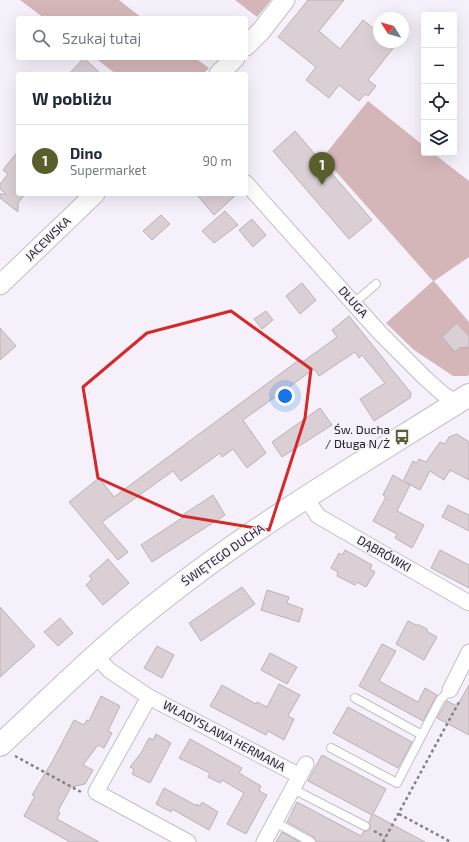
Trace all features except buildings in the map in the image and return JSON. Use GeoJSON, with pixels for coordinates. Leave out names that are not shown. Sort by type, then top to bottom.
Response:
{"type":"FeatureCollection","features":[{"type":"Feature","properties":{"kind":"main road","name":"ŚWIĘTEGO DUCHA"},"geometry":{"type":"LineString","coordinates":[[7,751],[96,656],[175,589],[236,544],[306,498],[465,402]]}},
{"type":"Feature","properties":{"kind":"street"},"geometry":{"type":"LineString","coordinates":[[248,44],[261,31],[285,0]]}},
{"type":"Feature","properties":{"kind":"street"},"geometry":{"type":"LineString","coordinates":[[221,72],[233,60]]}},
{"type":"Feature","properties":{"kind":"street","name":"DŁUGA"},"geometry":{"type":"LineString","coordinates":[[248,185],[379,332],[424,377],[444,395],[465,402]]}},
{"type":"Feature","properties":{"kind":"street","name":"JACEWSKA"},"geometry":{"type":"LineString","coordinates":[[0,285],[93,196]]}},
{"type":"Feature","properties":{"kind":"street","name":"DĄBRÓWKI"},"geometry":{"type":"LineString","coordinates":[[306,498],[318,516],[469,603]]}},
{"type":"Feature","properties":{"kind":"street"},"geometry":{"type":"LineString","coordinates":[[455,695],[469,652]]}},
{"type":"Feature","properties":{"kind":"street","name":"WŁADYSŁAWA HERMANA"},"geometry":{"type":"LineString","coordinates":[[96,656],[109,670],[149,697],[303,770],[264,842]]}},
{"type":"Feature","properties":{"kind":"street","name":"WŁADYSŁAWA HERMANA"},"geometry":{"type":"LineString","coordinates":[[96,792],[149,697]]}},
{"type":"Feature","properties":{"kind":"street"},"geometry":{"type":"LineString","coordinates":[[96,792],[188,842]]}},
{"type":"Feature","properties":{"kind":"lane"},"geometry":{"type":"LineString","coordinates":[[354,303],[376,284]]}},
{"type":"Feature","properties":{"kind":"lane"},"geometry":{"type":"LineString","coordinates":[[331,748],[397,782],[440,700],[455,695]]}},
{"type":"Feature","properties":{"kind":"lane"},"geometry":{"type":"LineString","coordinates":[[355,698],[422,735]]}},
{"type":"Feature","properties":{"kind":"lane"},"geometry":{"type":"LineString","coordinates":[[293,789],[365,826]]}},
{"type":"Feature","properties":{"kind":"lane"},"geometry":{"type":"LineString","coordinates":[[275,822],[311,842]]}},
{"type":"Feature","properties":{"kind":"path"},"geometry":{"type":"LineString","coordinates":[[383,842],[399,814],[455,695]]}},
{"type":"Feature","properties":{"kind":"path"},"geometry":{"type":"LineString","coordinates":[[7,751],[83,793],[96,792]]}},
{"type":"Feature","properties":{"kind":"path"},"geometry":{"type":"LineString","coordinates":[[399,814],[451,842]]}},
{"type":"Feature","properties":{"kind":"highlighted area"},"geometry":{"type":"Polygon","coordinates":[[[231,311],[311,369],[305,418],[269,530],[182,516],[98,478],[83,387],[147,333],[231,311]]]}},
{"type":"Feature","properties":{"kind":"shaded area"},"geometry":{"type":"Polygon","coordinates":[[[20,0],[119,0],[139,16],[41,16],[20,0]]]}},
{"type":"Feature","properties":{"kind":"shaded area"},"geometry":{"type":"Polygon","coordinates":[[[235,0],[271,0],[257,17],[235,0]]]}},
{"type":"Feature","properties":{"kind":"shaded area"},"geometry":{"type":"Polygon","coordinates":[[[98,60],[198,60],[209,68],[205,72],[113,72],[98,60]]]}},
{"type":"Feature","properties":{"kind":"shaded area"},"geometry":{"type":"Polygon","coordinates":[[[368,101],[421,144],[421,156],[437,156],[469,181],[469,257],[434,281],[469,322],[469,375],[453,376],[414,350],[386,323],[433,281],[323,157],[368,101]]]}},
{"type":"Feature","properties":{"kind":"place","name":"Dino"},"geometry":{"type":"Point","coordinates":[322,185]}},
{"type":"Feature","properties":{"kind":"place","name":"Św. Ducha / Długa N/Ż"},"geometry":{"type":"Point","coordinates":[402,437]}}]}
